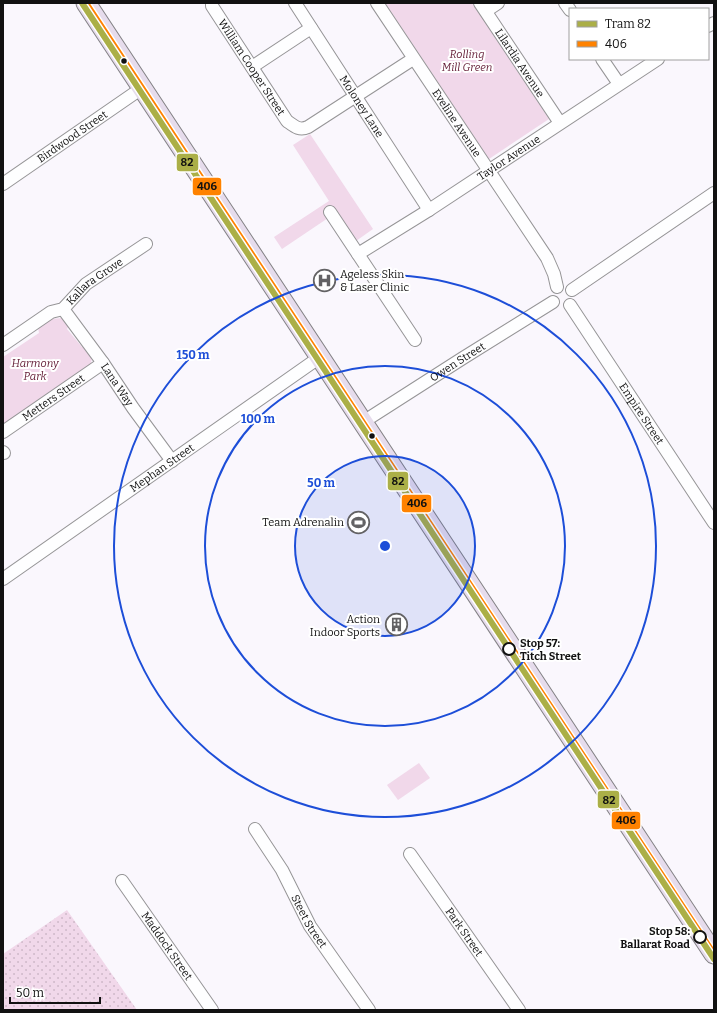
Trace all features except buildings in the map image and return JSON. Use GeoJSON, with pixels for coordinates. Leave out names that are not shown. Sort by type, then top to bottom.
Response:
{"type":"FeatureCollection","features":[{"type":"Feature","properties":{"kind":"main road"},"geometry":{"type":"LineString","coordinates":[[86,3],[714,954]]}},
{"type":"Feature","properties":{"kind":"street","name":"William Cooper Street"},"geometry":{"type":"LineString","coordinates":[[212,3],[212,6],[287,121],[296,128],[304,129],[308,127],[355,96]]}},
{"type":"Feature","properties":{"kind":"street","name":"Moloney Lane"},"geometry":{"type":"LineString","coordinates":[[294,3],[429,210]]}},
{"type":"Feature","properties":{"kind":"street","name":"Eveline Avenue"},"geometry":{"type":"LineString","coordinates":[[377,3],[546,258],[554,274],[557,287]]}},
{"type":"Feature","properties":{"kind":"street"},"geometry":{"type":"LineString","coordinates":[[483,7],[498,3]]}},
{"type":"Feature","properties":{"kind":"street","name":"Lilardia Avenue"},"geometry":{"type":"LineString","coordinates":[[483,7],[560,123]]}},
{"type":"Feature","properties":{"kind":"street"},"geometry":{"type":"LineString","coordinates":[[252,66],[311,28]]}},
{"type":"Feature","properties":{"kind":"street"},"geometry":{"type":"LineString","coordinates":[[355,96],[413,59]]}},
{"type":"Feature","properties":{"kind":"street"},"geometry":{"type":"LineString","coordinates":[[603,60],[619,84]]}},
{"type":"Feature","properties":{"kind":"street","name":"Taylor Avenue"},"geometry":{"type":"LineString","coordinates":[[358,254],[429,210],[656,60]]}},
{"type":"Feature","properties":{"kind":"street","name":"Birdwood Street"},"geometry":{"type":"LineString","coordinates":[[3,184],[142,88]]}},
{"type":"Feature","properties":{"kind":"street"},"geometry":{"type":"LineString","coordinates":[[572,290],[714,193]]}},
{"type":"Feature","properties":{"kind":"street"},"geometry":{"type":"LineString","coordinates":[[330,212],[415,340]]}},
{"type":"Feature","properties":{"kind":"street","name":"Kallara Grove"},"geometry":{"type":"LineString","coordinates":[[3,345],[51,312],[63,309],[86,284],[146,244]]}},
{"type":"Feature","properties":{"kind":"street"},"geometry":{"type":"LineString","coordinates":[[563,285],[570,287],[574,296],[570,305],[566,307],[559,306],[553,302],[552,292],[557,287],[563,285]]}},
{"type":"Feature","properties":{"kind":"street","name":"Owen Street"},"geometry":{"type":"LineString","coordinates":[[363,422],[553,302]]}},
{"type":"Feature","properties":{"kind":"street","name":"Empire Street"},"geometry":{"type":"LineString","coordinates":[[570,305],[714,522]]}},
{"type":"Feature","properties":{"kind":"street","name":"Lana Way"},"geometry":{"type":"LineString","coordinates":[[63,309],[172,461]]}},
{"type":"Feature","properties":{"kind":"street","name":"Mephan Street"},"geometry":{"type":"LineString","coordinates":[[3,579],[320,357]]}},
{"type":"Feature","properties":{"kind":"street","name":"Metters Street"},"geometry":{"type":"LineString","coordinates":[[3,432],[103,363]]}},
{"type":"Feature","properties":{"kind":"street","name":"Steet Street"},"geometry":{"type":"LineString","coordinates":[[255,829],[282,870],[310,926],[369,1010]]}},
{"type":"Feature","properties":{"kind":"street","name":"Park Street"},"geometry":{"type":"LineString","coordinates":[[410,854],[519,1010]]}},
{"type":"Feature","properties":{"kind":"street","name":"Maddock Street"},"geometry":{"type":"LineString","coordinates":[[122,881],[212,1010]]}},
{"type":"Feature","properties":{"kind":"green space","name":"Rolling Mill Green"},"geometry":{"type":"Polygon","coordinates":[[[385,3],[472,3],[549,119],[489,159],[385,3]]]}},
{"type":"Feature","properties":{"kind":"green space"},"geometry":{"type":"Polygon","coordinates":[[[310,134],[373,229],[356,241],[337,212],[282,249],[274,237],[329,201],[293,145],[310,134]]]}},
{"type":"Feature","properties":{"kind":"green space","name":"Harmony Park"},"geometry":{"type":"Polygon","coordinates":[[[62,318],[69,325],[67,329],[82,347],[87,345],[92,356],[91,364],[3,426],[3,357],[39,333],[38,327],[50,319],[62,318]]]}},
{"type":"Feature","properties":{"kind":"green space"},"geometry":{"type":"Polygon","coordinates":[[[419,763],[430,778],[398,800],[387,785],[419,763]]]}},
{"type":"Feature","properties":{"kind":"green space"},"geometry":{"type":"Polygon","coordinates":[[[67,910],[137,1010],[3,1010],[3,954],[67,910]]]}},
{"type":"Feature","properties":{"kind":"tram line","name":"82"},"geometry":{"type":"LineString","coordinates":[[82,3],[714,959]]}},
{"type":"Feature","properties":{"kind":"transit line","name":"406"},"geometry":{"type":"LineString","coordinates":[[86,3],[714,954]]}},
{"type":"Feature","properties":{"kind":"place","name":"Ageless Skin & Laser Clinic"},"geometry":{"type":"Point","coordinates":[325,280]}},
{"type":"Feature","properties":{"kind":"place","name":"Team Adrenalin"},"geometry":{"type":"Point","coordinates":[359,522]}},
{"type":"Feature","properties":{"kind":"place","name":"Action Indoor Sports"},"geometry":{"type":"Point","coordinates":[396,625]}},
{"type":"Feature","properties":{"kind":"place","name":"Stop 57: Titch Street"},"geometry":{"type":"Point","coordinates":[509,649]}},
{"type":"Feature","properties":{"kind":"place","name":"Stop 58: Ballarat Road"},"geometry":{"type":"Point","coordinates":[700,937]}}]}
